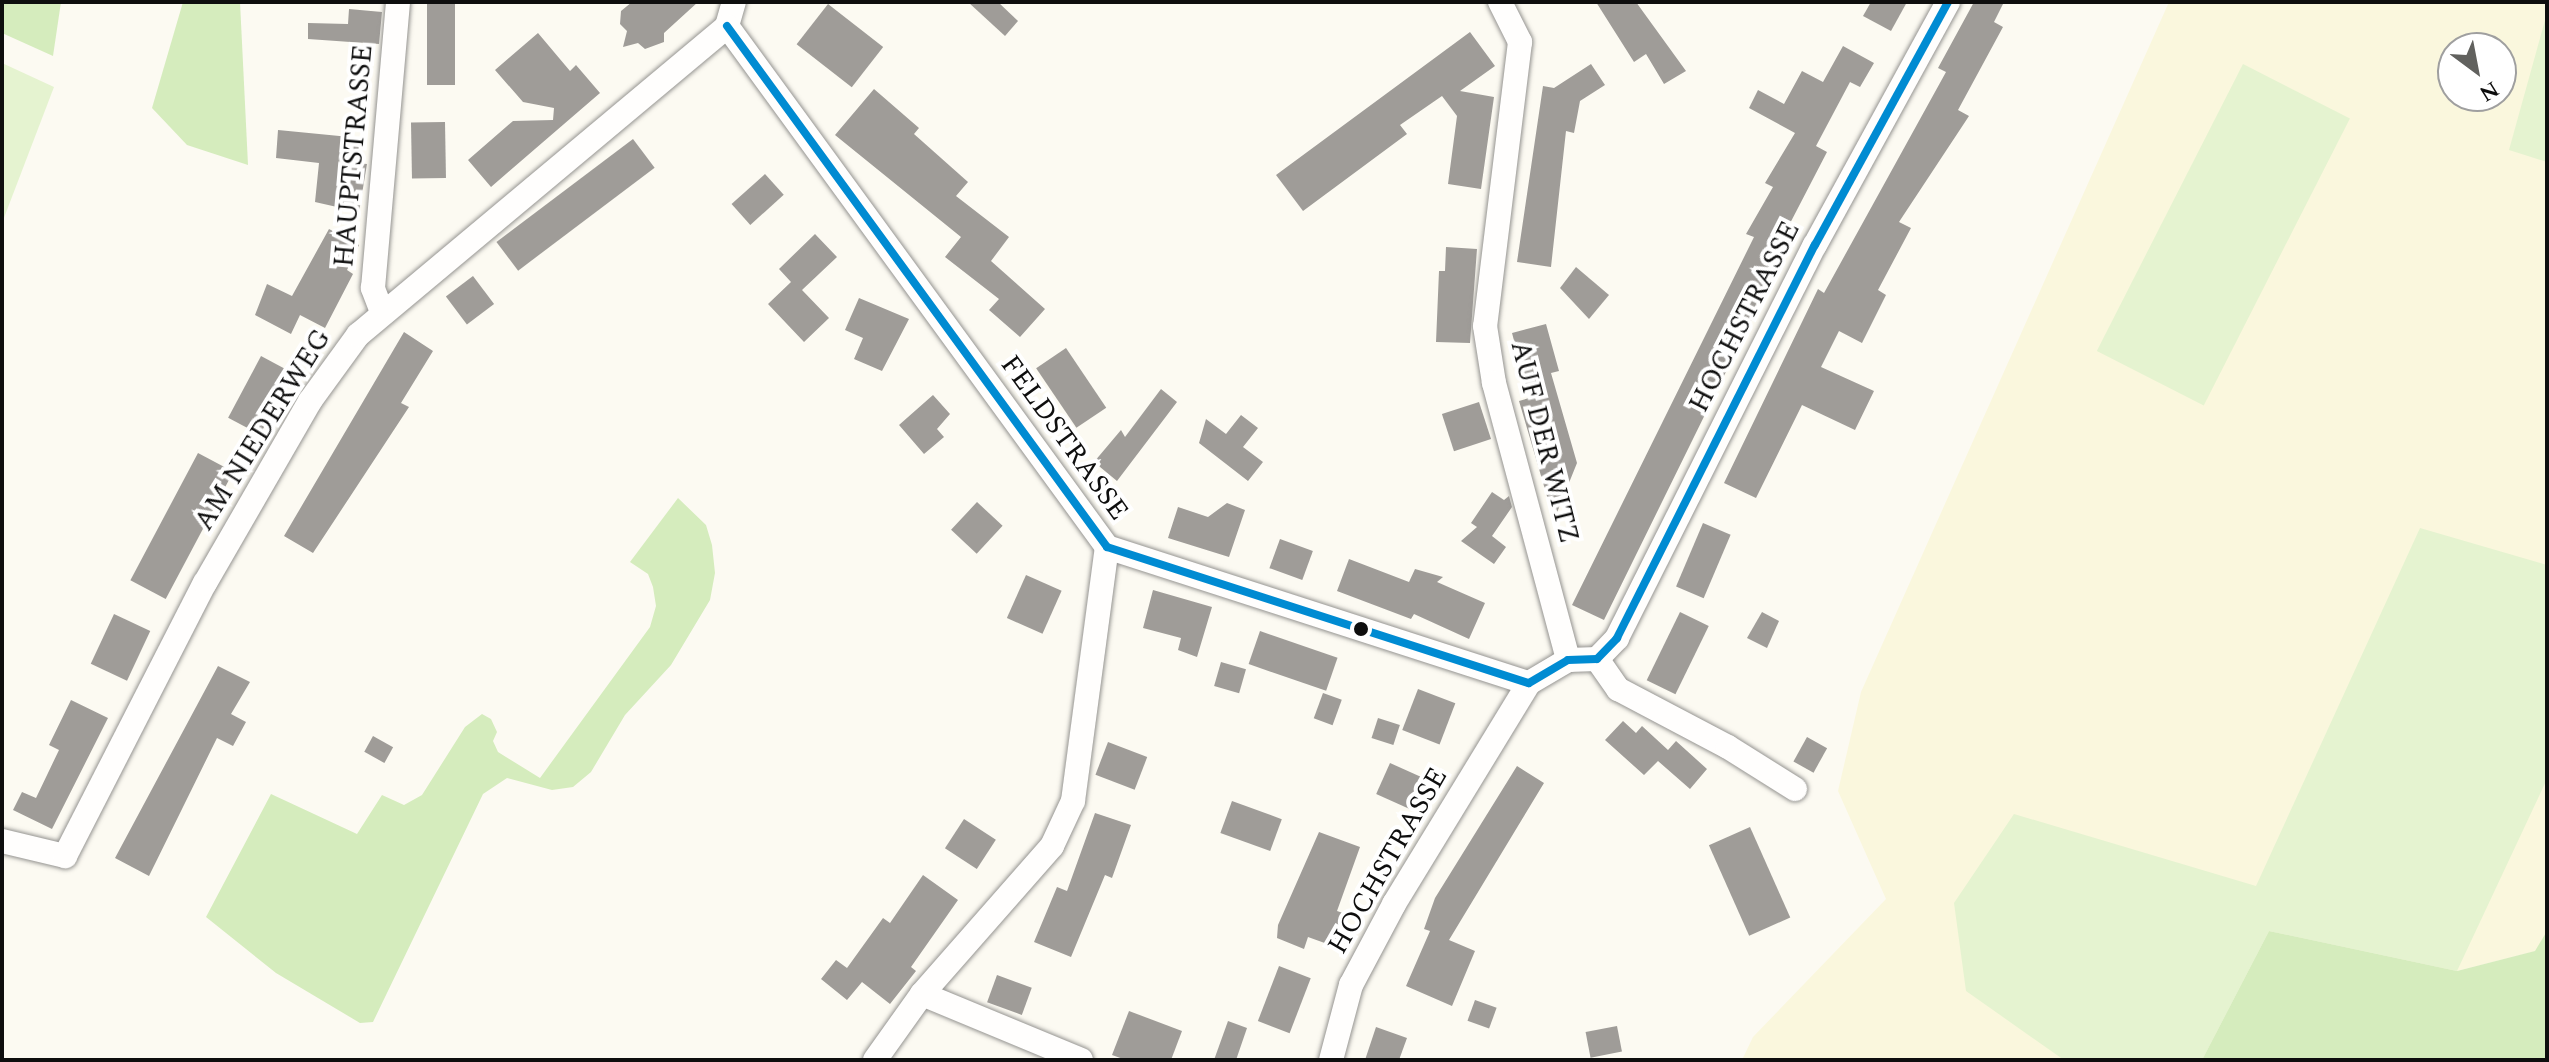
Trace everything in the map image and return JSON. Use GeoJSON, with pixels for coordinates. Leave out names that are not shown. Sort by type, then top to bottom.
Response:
{"type":"FeatureCollection","features":[{"type":"Feature","properties":{"kind":"street","name":"HAUPTSTRASSE"},"geometry":{"type":"LineString","coordinates":[[382,312],[374,299],[374,263],[398,2]]}},
{"type":"Feature","properties":{"kind":"street"},"geometry":{"type":"LineString","coordinates":[[727,26],[734,2]]}},
{"type":"Feature","properties":{"kind":"street","name":"AUF DER WITZ"},"geometry":{"type":"LineString","coordinates":[[1500,2],[1520,42],[1485,326],[1494,383],[1568,660]]}},
{"type":"Feature","properties":{"kind":"street","name":"HOCHSTRASSE"},"geometry":{"type":"LineString","coordinates":[[1331,1060],[1351,985],[1386,918],[1529,683],[1568,660],[1597,659],[1617,638],[1815,245],[1948,2]]}},
{"type":"Feature","properties":{"kind":"street","name":"AM NIEDERWEG"},"geometry":{"type":"LineString","coordinates":[[2,841],[65,856],[205,583],[310,401],[358,335],[727,26]]}},
{"type":"Feature","properties":{"kind":"street","name":"FELDSTRASSE"},"geometry":{"type":"LineString","coordinates":[[727,26],[1107,547],[1529,683]]}},
{"type":"Feature","properties":{"kind":"street"},"geometry":{"type":"LineString","coordinates":[[875,1060],[922,994],[1052,846],[1073,801],[1107,547]]}},
{"type":"Feature","properties":{"kind":"street"},"geometry":{"type":"LineString","coordinates":[[1597,659],[1618,689],[1728,747],[1795,789]]}},
{"type":"Feature","properties":{"kind":"street"},"geometry":{"type":"LineString","coordinates":[[922,994],[1081,1060]]}},
{"type":"Feature","properties":{"kind":"shaded area"},"geometry":{"type":"Polygon","coordinates":[[[2169,2],[2547,2],[2547,931],[2536,951],[2457,971],[2269,931],[2202,1060],[1742,1060],[1753,1037],[1886,899],[1838,791],[1861,692],[2169,2]]]}},
{"type":"Feature","properties":{"kind":"green space"},"geometry":{"type":"Polygon","coordinates":[[[2,2],[61,2],[53,56],[2,33],[2,2]]]}},
{"type":"Feature","properties":{"kind":"green space"},"geometry":{"type":"Polygon","coordinates":[[[183,2],[240,2],[248,165],[187,145],[152,108],[183,2]]]}},
{"type":"Feature","properties":{"kind":"green space"},"geometry":{"type":"Polygon","coordinates":[[[2547,13],[2547,162],[2509,150],[2547,13]]]}},
{"type":"Feature","properties":{"kind":"green space"},"geometry":{"type":"Polygon","coordinates":[[[2,63],[54,87],[2,223],[2,63]]]}},
{"type":"Feature","properties":{"kind":"green space"},"geometry":{"type":"Polygon","coordinates":[[[2243,64],[2350,118],[2204,405],[2097,351],[2243,64]]]}},
{"type":"Feature","properties":{"kind":"green space"},"geometry":{"type":"Polygon","coordinates":[[[678,498],[706,525],[715,573],[710,600],[671,665],[625,715],[591,772],[573,787],[552,790],[507,778],[483,794],[373,1022],[360,1023],[276,973],[206,917],[271,794],[357,834],[382,795],[404,805],[422,795],[465,727],[482,714],[491,719],[497,732],[493,741],[498,752],[540,778],[650,627],[656,606],[653,587],[648,574],[630,562],[678,498]]]}},
{"type":"Feature","properties":{"kind":"green space"},"geometry":{"type":"Polygon","coordinates":[[[2420,528],[2547,565],[2547,779],[2457,971],[2269,931],[2202,1060],[2064,1060],[1966,991],[1954,903],[2014,814],[2256,886],[2420,528]]]}},
{"type":"Feature","properties":{"kind":"green space"},"geometry":{"type":"Polygon","coordinates":[[[2269,931],[2457,971],[2535,951],[2547,931],[2547,1060],[2202,1060],[2269,931]]]}},
{"type":"Feature","properties":{"kind":"building"},"geometry":{"type":"Polygon","coordinates":[[[427,2],[455,2],[455,85],[427,85],[427,2]]]}},
{"type":"Feature","properties":{"kind":"building"},"geometry":{"type":"Polygon","coordinates":[[[632,2],[698,2],[664,33],[664,42],[645,49],[638,43],[623,47],[627,31],[620,24],[621,11],[632,2]]]}},
{"type":"Feature","properties":{"kind":"building"},"geometry":{"type":"Polygon","coordinates":[[[968,2],[998,2],[1018,21],[1005,36],[968,2]]]}},
{"type":"Feature","properties":{"kind":"building"},"geometry":{"type":"Polygon","coordinates":[[[1596,2],[1636,2],[1686,71],[1664,84],[1646,54],[1634,62],[1596,2]]]}},
{"type":"Feature","properties":{"kind":"building"},"geometry":{"type":"Polygon","coordinates":[[[1871,2],[1907,2],[1891,31],[1863,16],[1871,2]]]}},
{"type":"Feature","properties":{"kind":"building"},"geometry":{"type":"Polygon","coordinates":[[[1974,2],[2004,2],[1994,22],[2003,27],[1958,110],[1969,116],[1899,222],[1911,228],[1878,290],[1886,295],[1862,343],[1839,331],[1821,367],[1874,391],[1855,430],[1802,405],[1756,498],[1724,483],[1818,289],[1824,293],[1946,72],[1938,68],[1974,2]]]}},
{"type":"Feature","properties":{"kind":"building"},"geometry":{"type":"Polygon","coordinates":[[[828,4],[883,47],[852,87],[797,44],[828,4]]]}},
{"type":"Feature","properties":{"kind":"building"},"geometry":{"type":"Polygon","coordinates":[[[349,9],[382,12],[379,44],[308,39],[308,23],[348,24],[349,9]]]}},
{"type":"Feature","properties":{"kind":"building"},"geometry":{"type":"Polygon","coordinates":[[[1470,32],[1495,66],[1460,91],[1494,97],[1481,189],[1448,184],[1457,116],[1442,96],[1400,125],[1407,134],[1303,211],[1276,175],[1470,32]]]}},
{"type":"Feature","properties":{"kind":"building"},"geometry":{"type":"Polygon","coordinates":[[[538,33],[570,71],[576,65],[600,93],[491,187],[468,160],[513,121],[553,120],[554,108],[523,102],[495,70],[538,33]]]}},
{"type":"Feature","properties":{"kind":"building"},"geometry":{"type":"Polygon","coordinates":[[[1843,46],[1874,63],[1860,87],[1850,82],[1816,146],[1827,152],[1770,262],[1778,266],[1604,620],[1572,605],[1754,237],[1746,234],[1773,187],[1765,183],[1795,133],[1749,108],[1758,90],[1784,104],[1802,71],[1823,82],[1843,46]]]}},
{"type":"Feature","properties":{"kind":"building"},"geometry":{"type":"Polygon","coordinates":[[[1591,64],[1605,85],[1580,101],[1574,133],[1566,131],[1551,267],[1517,262],[1543,86],[1554,88],[1591,64]]]}},
{"type":"Feature","properties":{"kind":"building"},"geometry":{"type":"Polygon","coordinates":[[[874,89],[919,128],[914,134],[968,182],[956,196],[1009,237],[991,261],[1045,309],[1020,337],[989,310],[999,299],[945,257],[961,237],[835,135],[874,89]]]}},
{"type":"Feature","properties":{"kind":"building"},"geometry":{"type":"Polygon","coordinates":[[[445,122],[446,178],[412,179],[411,123],[445,122]]]}},
{"type":"Feature","properties":{"kind":"building"},"geometry":{"type":"Polygon","coordinates":[[[278,130],[360,138],[357,163],[367,164],[359,212],[315,202],[319,163],[276,158],[278,130]]]}},
{"type":"Feature","properties":{"kind":"building"},"geometry":{"type":"Polygon","coordinates":[[[633,139],[655,168],[518,271],[496,242],[633,139]]]}},
{"type":"Feature","properties":{"kind":"building"},"geometry":{"type":"Polygon","coordinates":[[[765,174],[784,195],[750,225],[732,204],[765,174]]]}},
{"type":"Feature","properties":{"kind":"building"},"geometry":{"type":"Polygon","coordinates":[[[329,229],[359,245],[347,270],[353,274],[325,328],[300,315],[291,334],[255,315],[267,284],[292,296],[329,229]]]}},
{"type":"Feature","properties":{"kind":"building"},"geometry":{"type":"Polygon","coordinates":[[[815,234],[837,257],[802,290],[829,318],[804,342],[768,304],[791,282],[779,269],[815,234]]]}},
{"type":"Feature","properties":{"kind":"building"},"geometry":{"type":"Polygon","coordinates":[[[1446,247],[1477,249],[1470,343],[1436,342],[1439,271],[1445,271],[1446,247]]]}},
{"type":"Feature","properties":{"kind":"building"},"geometry":{"type":"Polygon","coordinates":[[[1576,267],[1609,295],[1589,319],[1560,288],[1576,267]]]}},
{"type":"Feature","properties":{"kind":"building"},"geometry":{"type":"Polygon","coordinates":[[[473,276],[494,304],[467,324],[446,296],[473,276]]]}},
{"type":"Feature","properties":{"kind":"building"},"geometry":{"type":"Polygon","coordinates":[[[859,298],[909,319],[882,371],[854,359],[863,338],[845,330],[859,298]]]}},
{"type":"Feature","properties":{"kind":"building"},"geometry":{"type":"Polygon","coordinates":[[[1546,324],[1559,371],[1551,373],[1577,463],[1554,520],[1519,401],[1529,398],[1512,333],[1546,324]]]}},
{"type":"Feature","properties":{"kind":"building"},"geometry":{"type":"Polygon","coordinates":[[[404,332],[433,351],[401,403],[409,407],[313,553],[284,536],[404,332]]]}},
{"type":"Feature","properties":{"kind":"building"},"geometry":{"type":"Polygon","coordinates":[[[1066,348],[1106,408],[1076,428],[1036,368],[1066,348]]]}},
{"type":"Feature","properties":{"kind":"building"},"geometry":{"type":"Polygon","coordinates":[[[261,356],[293,373],[260,435],[228,418],[261,356]]]}},
{"type":"Feature","properties":{"kind":"building"},"geometry":{"type":"Polygon","coordinates":[[[1161,389],[1177,402],[1117,481],[1094,462],[1121,430],[1125,437],[1161,389]]]}},
{"type":"Feature","properties":{"kind":"building"},"geometry":{"type":"Polygon","coordinates":[[[933,395],[950,414],[937,429],[944,437],[924,454],[899,425],[933,395]]]}},
{"type":"Feature","properties":{"kind":"building"},"geometry":{"type":"Polygon","coordinates":[[[1479,402],[1491,439],[1454,451],[1442,414],[1479,402]]]}},
{"type":"Feature","properties":{"kind":"building"},"geometry":{"type":"Polygon","coordinates":[[[1241,415],[1258,428],[1243,447],[1263,462],[1248,481],[1199,443],[1206,419],[1226,434],[1241,415]]]}},
{"type":"Feature","properties":{"kind":"building"},"geometry":{"type":"Polygon","coordinates":[[[198,453],[233,472],[166,599],[130,580],[198,453]]]}},
{"type":"Feature","properties":{"kind":"building"},"geometry":{"type":"Polygon","coordinates":[[[1492,492],[1504,500],[1509,496],[1512,507],[1492,536],[1506,547],[1494,564],[1461,541],[1477,527],[1471,523],[1492,492]]]}},
{"type":"Feature","properties":{"kind":"building"},"geometry":{"type":"Polygon","coordinates":[[[977,502],[1003,526],[977,554],[951,530],[977,502]]]}},
{"type":"Feature","properties":{"kind":"building"},"geometry":{"type":"Polygon","coordinates":[[[1227,503],[1245,510],[1229,557],[1168,538],[1178,507],[1208,517],[1227,503]]]}},
{"type":"Feature","properties":{"kind":"building"},"geometry":{"type":"Polygon","coordinates":[[[1703,523],[1731,535],[1704,598],[1676,587],[1703,523]]]}},
{"type":"Feature","properties":{"kind":"building"},"geometry":{"type":"Polygon","coordinates":[[[1280,539],[1313,551],[1302,580],[1269,568],[1280,539]]]}},
{"type":"Feature","properties":{"kind":"building"},"geometry":{"type":"Polygon","coordinates":[[[1349,559],[1409,582],[1415,569],[1443,577],[1437,582],[1485,603],[1469,639],[1414,614],[1411,619],[1337,591],[1349,559]]]}},
{"type":"Feature","properties":{"kind":"building"},"geometry":{"type":"Polygon","coordinates":[[[1026,575],[1062,591],[1043,634],[1007,618],[1026,575]]]}},
{"type":"Feature","properties":{"kind":"building"},"geometry":{"type":"Polygon","coordinates":[[[1153,590],[1212,607],[1197,657],[1178,650],[1181,638],[1143,628],[1153,590]]]}},
{"type":"Feature","properties":{"kind":"building"},"geometry":{"type":"Polygon","coordinates":[[[1680,612],[1709,626],[1675,694],[1647,680],[1680,612]]]}},
{"type":"Feature","properties":{"kind":"building"},"geometry":{"type":"Polygon","coordinates":[[[1762,612],[1779,621],[1767,648],[1747,638],[1762,612]]]}},
{"type":"Feature","properties":{"kind":"building"},"geometry":{"type":"Polygon","coordinates":[[[114,614],[150,631],[127,681],[91,664],[114,614]]]}},
{"type":"Feature","properties":{"kind":"building"},"geometry":{"type":"Polygon","coordinates":[[[1260,631],[1338,658],[1326,691],[1249,664],[1260,631]]]}},
{"type":"Feature","properties":{"kind":"building"},"geometry":{"type":"Polygon","coordinates":[[[1221,662],[1246,669],[1239,693],[1214,686],[1221,662]]]}},
{"type":"Feature","properties":{"kind":"building"},"geometry":{"type":"Polygon","coordinates":[[[218,666],[250,682],[231,714],[246,722],[233,746],[217,738],[149,876],[115,858],[218,666]]]}},
{"type":"Feature","properties":{"kind":"building"},"geometry":{"type":"Polygon","coordinates":[[[1418,689],[1455,703],[1440,744],[1402,730],[1418,689]]]}},
{"type":"Feature","properties":{"kind":"building"},"geometry":{"type":"Polygon","coordinates":[[[1323,693],[1342,700],[1333,725],[1314,718],[1323,693]]]}},
{"type":"Feature","properties":{"kind":"building"},"geometry":{"type":"Polygon","coordinates":[[[71,700],[108,718],[52,829],[13,810],[22,792],[36,798],[59,750],[49,745],[71,700]]]}},
{"type":"Feature","properties":{"kind":"building"},"geometry":{"type":"Polygon","coordinates":[[[1378,718],[1400,725],[1393,745],[1372,738],[1378,718]]]}},
{"type":"Feature","properties":{"kind":"building"},"geometry":{"type":"Polygon","coordinates":[[[1623,721],[1636,733],[1642,726],[1668,750],[1676,741],[1707,769],[1690,789],[1658,761],[1644,775],[1605,740],[1623,721]]]}},
{"type":"Feature","properties":{"kind":"building"},"geometry":{"type":"Polygon","coordinates":[[[373,736],[393,747],[384,763],[364,752],[373,736]]]}},
{"type":"Feature","properties":{"kind":"building"},"geometry":{"type":"Polygon","coordinates":[[[1807,737],[1827,748],[1814,773],[1793,761],[1807,737]]]}},
{"type":"Feature","properties":{"kind":"building"},"geometry":{"type":"Polygon","coordinates":[[[1108,742],[1147,757],[1135,790],[1095,775],[1108,742]]]}},
{"type":"Feature","properties":{"kind":"building"},"geometry":{"type":"Polygon","coordinates":[[[1390,763],[1423,778],[1409,809],[1376,794],[1390,763]]]}},
{"type":"Feature","properties":{"kind":"building"},"geometry":{"type":"Polygon","coordinates":[[[1517,766],[1544,783],[1449,940],[1475,951],[1452,1006],[1406,986],[1430,931],[1424,929],[1435,898],[1517,766]]]}},
{"type":"Feature","properties":{"kind":"building"},"geometry":{"type":"Polygon","coordinates":[[[1232,801],[1282,819],[1270,851],[1220,833],[1232,801]]]}},
{"type":"Feature","properties":{"kind":"building"},"geometry":{"type":"Polygon","coordinates":[[[1095,813],[1131,825],[1112,878],[1105,875],[1071,957],[1034,942],[1057,887],[1067,891],[1095,813]]]}},
{"type":"Feature","properties":{"kind":"building"},"geometry":{"type":"Polygon","coordinates":[[[964,819],[996,840],[977,869],[945,848],[964,819]]]}},
{"type":"Feature","properties":{"kind":"building"},"geometry":{"type":"Polygon","coordinates":[[[1750,827],[1790,917],[1749,936],[1709,845],[1750,827]]]}},
{"type":"Feature","properties":{"kind":"building"},"geometry":{"type":"Polygon","coordinates":[[[1319,832],[1360,847],[1337,911],[1346,914],[1333,946],[1308,937],[1304,949],[1277,938],[1278,925],[1319,832]]]}},
{"type":"Feature","properties":{"kind":"building"},"geometry":{"type":"Polygon","coordinates":[[[923,875],[958,900],[911,967],[916,971],[890,1004],[862,982],[847,1000],[821,979],[836,960],[847,968],[883,918],[890,923],[923,875]]]}},
{"type":"Feature","properties":{"kind":"building"},"geometry":{"type":"Polygon","coordinates":[[[1279,966],[1311,978],[1290,1033],[1258,1021],[1279,966]]]}},
{"type":"Feature","properties":{"kind":"building"},"geometry":{"type":"Polygon","coordinates":[[[997,975],[1032,988],[1022,1015],[987,1002],[997,975]]]}},
{"type":"Feature","properties":{"kind":"building"},"geometry":{"type":"Polygon","coordinates":[[[1475,1000],[1497,1008],[1489,1029],[1467,1021],[1475,1000]]]}},
{"type":"Feature","properties":{"kind":"building"},"geometry":{"type":"Polygon","coordinates":[[[1129,1011],[1182,1031],[1171,1060],[1126,1060],[1112,1055],[1129,1011]]]}},
{"type":"Feature","properties":{"kind":"building"},"geometry":{"type":"Polygon","coordinates":[[[1228,1021],[1247,1028],[1236,1060],[1214,1060],[1228,1021]]]}},
{"type":"Feature","properties":{"kind":"building"},"geometry":{"type":"Polygon","coordinates":[[[1617,1026],[1622,1052],[1591,1058],[1586,1032],[1617,1026]]]}},
{"type":"Feature","properties":{"kind":"building"},"geometry":{"type":"Polygon","coordinates":[[[1376,1027],[1407,1038],[1399,1060],[1365,1060],[1376,1027]]]}},
{"type":"Feature","properties":{"kind":"transit line"},"geometry":{"type":"LineString","coordinates":[[1529,683],[1568,660],[1597,659],[1617,638],[1815,245],[1948,2]]}},
{"type":"Feature","properties":{"kind":"transit line"},"geometry":{"type":"LineString","coordinates":[[727,26],[1107,547],[1529,683]]}}]}
